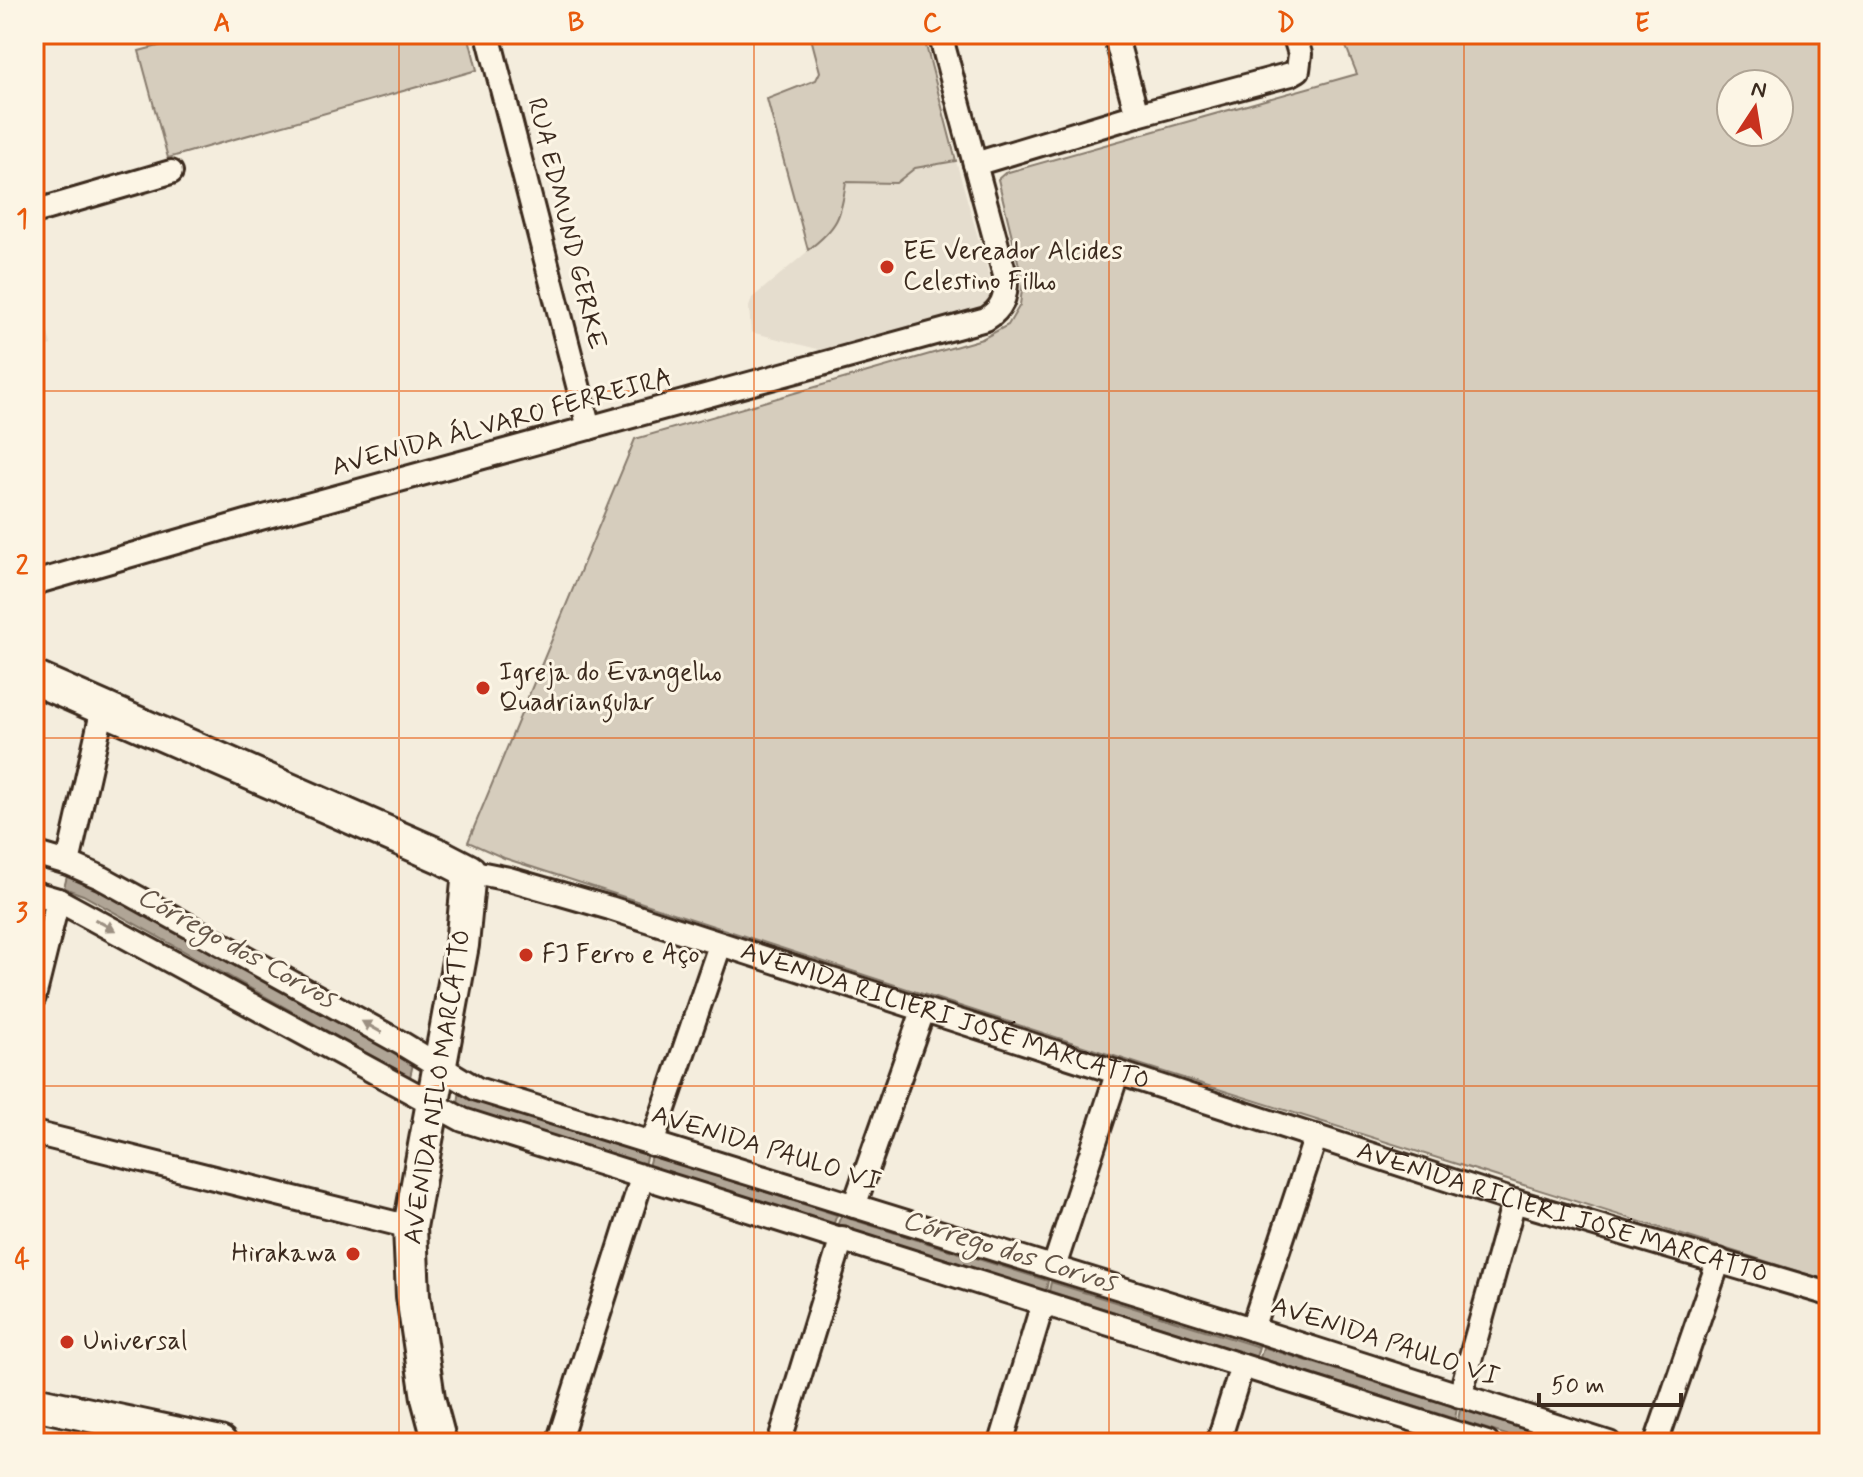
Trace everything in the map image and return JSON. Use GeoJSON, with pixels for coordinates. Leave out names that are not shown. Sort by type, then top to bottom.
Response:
{"type":"FeatureCollection","features":[{"type":"Feature","properties":{"kind":"main road","name":"AVENIDA RICIERI JOSÉ MARCATTO"},"geometry":{"type":"LineString","coordinates":[[34,678],[469,871]]}},
{"type":"Feature","properties":{"kind":"main road","name":"AVENIDA NILO MARCATTO"},"geometry":{"type":"LineString","coordinates":[[440,1443],[428,1398],[409,1264],[410,1227],[462,945],[469,871]]}},
{"type":"Feature","properties":{"kind":"main road","name":"AVENIDA NILO MARCATTO"},"geometry":{"type":"LineString","coordinates":[[422,1443],[428,1398]]}},
{"type":"Feature","properties":{"kind":"main road"},"geometry":{"type":"LineString","coordinates":[[34,1403],[220,1443]]}},
{"type":"Feature","properties":{"kind":"street","name":"RUA EDMUND GERKE"},"geometry":{"type":"LineString","coordinates":[[488,34],[589,428]]}},
{"type":"Feature","properties":{"kind":"street"},"geometry":{"type":"LineString","coordinates":[[940,34],[975,164],[1137,115],[1286,76],[1298,70],[1300,54],[1294,34]]}},
{"type":"Feature","properties":{"kind":"street"},"geometry":{"type":"LineString","coordinates":[[1115,34],[1137,115]]}},
{"type":"Feature","properties":{"kind":"street","name":"AVENIDA ÁLVARO FERREIRA"},"geometry":{"type":"LineString","coordinates":[[34,583],[986,319],[996,313],[1003,303],[1006,279],[975,164]]}},
{"type":"Feature","properties":{"kind":"street"},"geometry":{"type":"LineString","coordinates":[[34,212],[171,172]]}},
{"type":"Feature","properties":{"kind":"street"},"geometry":{"type":"LineString","coordinates":[[68,863],[103,708]]}},
{"type":"Feature","properties":{"kind":"street","name":"AVENIDA PAULO VI"},"geometry":{"type":"LineString","coordinates":[[34,853],[68,863],[129,893],[440,1065],[477,1089],[1609,1443]]}},
{"type":"Feature","properties":{"kind":"street","name":"AVENIDA RICIERI JOSÉ MARCATTO"},"geometry":{"type":"LineString","coordinates":[[469,871],[565,894],[1514,1201],[1829,1294]]}},
{"type":"Feature","properties":{"kind":"street"},"geometry":{"type":"LineString","coordinates":[[34,893],[58,900],[463,1120],[1242,1366],[1442,1436],[1487,1443]]}},
{"type":"Feature","properties":{"kind":"street"},"geometry":{"type":"LineString","coordinates":[[34,997],[58,900]]}},
{"type":"Feature","properties":{"kind":"street"},"geometry":{"type":"LineString","coordinates":[[652,1144],[720,945]]}},
{"type":"Feature","properties":{"kind":"street"},"geometry":{"type":"LineString","coordinates":[[854,1206],[923,1011]]}},
{"type":"Feature","properties":{"kind":"street"},"geometry":{"type":"LineString","coordinates":[[1054,1267],[1117,1074]]}},
{"type":"Feature","properties":{"kind":"street"},"geometry":{"type":"LineString","coordinates":[[34,1133],[410,1227]]}},
{"type":"Feature","properties":{"kind":"street"},"geometry":{"type":"LineString","coordinates":[[1252,1329],[1316,1136]]}},
{"type":"Feature","properties":{"kind":"street"},"geometry":{"type":"LineString","coordinates":[[558,1443],[642,1178]]}},
{"type":"Feature","properties":{"kind":"street"},"geometry":{"type":"LineString","coordinates":[[1460,1396],[1514,1201]]}},
{"type":"Feature","properties":{"kind":"street"},"geometry":{"type":"LineString","coordinates":[[779,1443],[842,1238]]}},
{"type":"Feature","properties":{"kind":"street"},"geometry":{"type":"LineString","coordinates":[[1656,1443],[1719,1260]]}},
{"type":"Feature","properties":{"kind":"street"},"geometry":{"type":"LineString","coordinates":[[1001,1443],[1043,1303]]}},
{"type":"Feature","properties":{"kind":"street"},"geometry":{"type":"LineString","coordinates":[[1218,1443],[1242,1366]]}},
{"type":"Feature","properties":{"kind":"shaded area"},"geometry":{"type":"Polygon","coordinates":[[[164,34],[468,34],[477,70],[168,158],[139,51],[166,44],[164,34]]]}},
{"type":"Feature","properties":{"kind":"shaded area"},"geometry":{"type":"Polygon","coordinates":[[[810,34],[923,34],[956,161],[915,168],[896,183],[846,182],[842,204],[832,228],[808,250],[767,99],[816,80],[820,72],[810,34]]]}},
{"type":"Feature","properties":{"kind":"shaded area"},"geometry":{"type":"Polygon","coordinates":[[[1341,34],[1829,34],[1829,1281],[1145,1066],[504,858],[468,842],[635,439],[982,339],[1008,325],[1020,305],[1023,282],[998,179],[1005,173],[1357,74],[1341,34]]]}},
{"type":"Feature","properties":{"kind":"shaded area","name":"EE Vereador Alcides Celestino Filho"},"geometry":{"type":"Polygon","coordinates":[[[956,161],[991,283],[992,295],[986,306],[829,352],[751,332],[749,307],[752,298],[820,241],[842,209],[845,182],[896,183],[915,168],[956,161]]]}},
{"type":"Feature","properties":{"kind":"shaded area"},"geometry":{"type":"Polygon","coordinates":[[[34,275],[51,345],[34,350],[34,275]]]}},
{"type":"Feature","properties":{"kind":"shaded area"},"geometry":{"type":"Polygon","coordinates":[[[67,876],[96,888],[413,1064],[410,1077],[83,895],[64,888],[67,876]]]}},
{"type":"Feature","properties":{"kind":"shaded area"},"geometry":{"type":"Polygon","coordinates":[[[460,1089],[470,1096],[647,1153],[644,1166],[474,1112],[458,1104],[460,1089]]]}},
{"type":"Feature","properties":{"kind":"shaded area"},"geometry":{"type":"Polygon","coordinates":[[[651,1155],[837,1215],[833,1225],[648,1167],[651,1155]]]}},
{"type":"Feature","properties":{"kind":"shaded area"},"geometry":{"type":"Polygon","coordinates":[[[841,1216],[1048,1281],[1046,1291],[837,1226],[841,1216]]]}},
{"type":"Feature","properties":{"kind":"shaded area"},"geometry":{"type":"Polygon","coordinates":[[[1051,1282],[1259,1347],[1256,1357],[1049,1291],[1051,1282]]]}},
{"type":"Feature","properties":{"kind":"shaded area"},"geometry":{"type":"Polygon","coordinates":[[[1263,1347],[1457,1408],[1455,1419],[1260,1358],[1263,1347]]]}},
{"type":"Feature","properties":{"kind":"shaded area"},"geometry":{"type":"Polygon","coordinates":[[[1460,1409],[1567,1443],[1532,1443],[1458,1420],[1460,1409]]]}},
{"type":"Feature","properties":{"kind":"place","name":"EE Vereador Alcides Celestino Filho"},"geometry":{"type":"Point","coordinates":[887,267]}},
{"type":"Feature","properties":{"kind":"place","name":"Igreja do Evangelho Quadriangular"},"geometry":{"type":"Point","coordinates":[483,688]}},
{"type":"Feature","properties":{"kind":"place","name":"FJ Ferro e Aço"},"geometry":{"type":"Point","coordinates":[526,955]}},
{"type":"Feature","properties":{"kind":"place","name":"Hirakawa"},"geometry":{"type":"Point","coordinates":[353,1254]}},
{"type":"Feature","properties":{"kind":"place","name":"Universal"},"geometry":{"type":"Point","coordinates":[67,1342]}},
{"type":"Feature","properties":{"kind":"water label","name":"Córrego dos Corvos"},"geometry":{"type":"Point","coordinates":[236,948]}},
{"type":"Feature","properties":{"kind":"water label","name":"Córrego dos Corvos"},"geometry":{"type":"Point","coordinates":[1009,1252]}}]}
